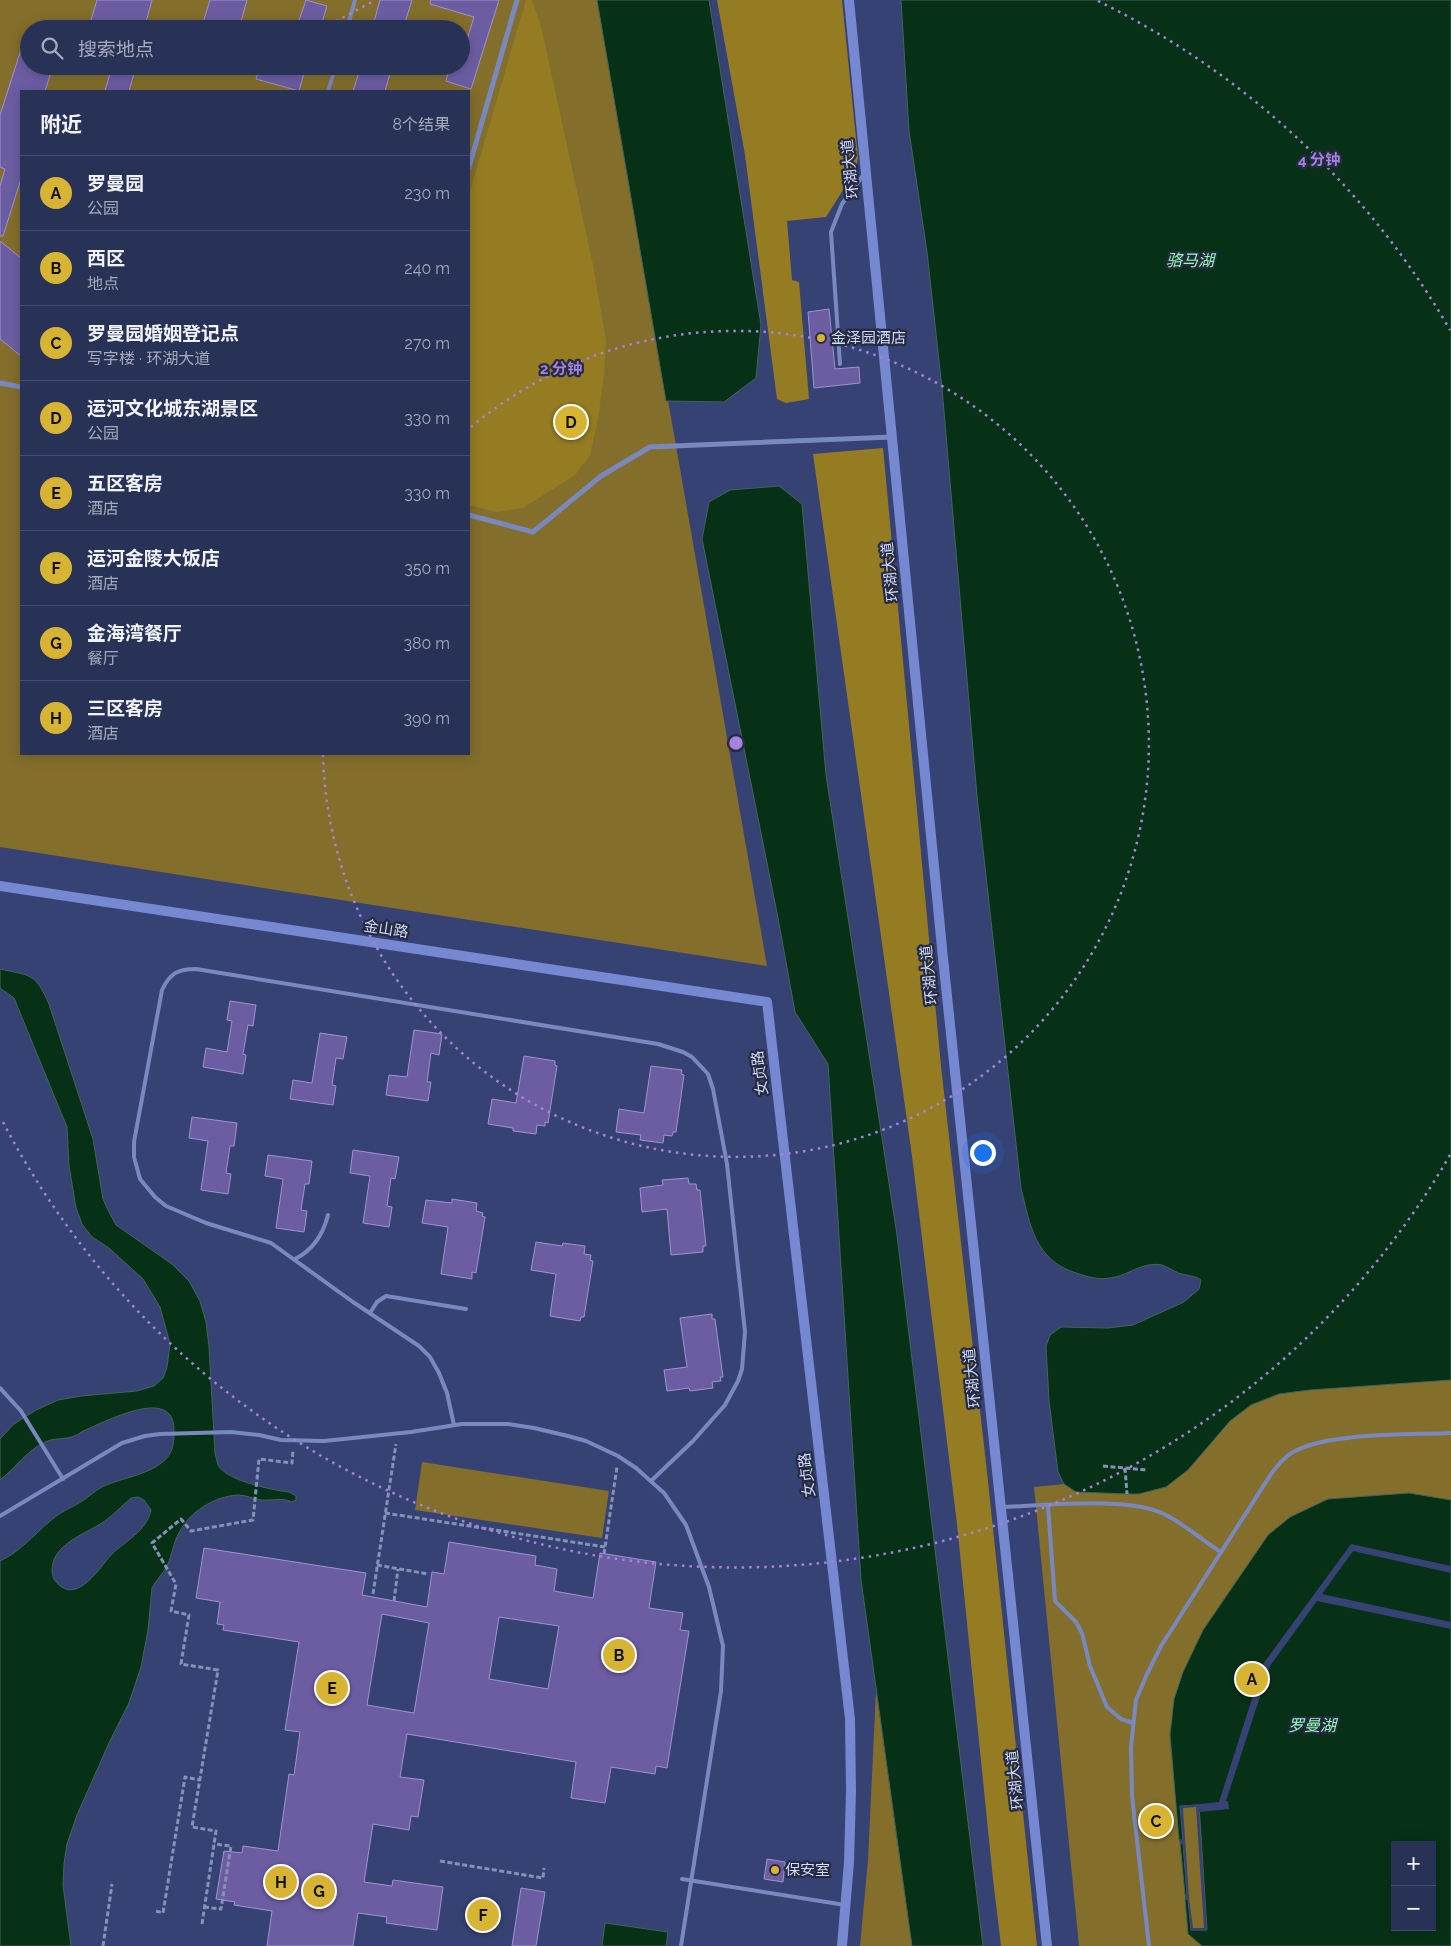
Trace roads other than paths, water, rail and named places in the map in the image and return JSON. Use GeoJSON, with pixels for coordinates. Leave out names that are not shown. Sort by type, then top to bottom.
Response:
{"type":"FeatureCollection","features":[{"type":"Feature","properties":{"kind":"main road","name":"环湖大道"},"geometry":{"type":"LineString","coordinates":[[849,0],[942,958],[1047,1946]]}},
{"type":"Feature","properties":{"kind":"main road","name":"金山路"},"geometry":{"type":"LineString","coordinates":[[0,886],[767,1002]]}},
{"type":"Feature","properties":{"kind":"main road","name":"女贞路"},"geometry":{"type":"LineString","coordinates":[[767,1002],[850,1719],[851,1791],[842,1946]]}},
{"type":"Feature","properties":{"kind":"street"},"geometry":{"type":"LineString","coordinates":[[470,164],[517,0]]}},
{"type":"Feature","properties":{"kind":"street"},"geometry":{"type":"LineString","coordinates":[[0,383],[20,387]]}},
{"type":"Feature","properties":{"kind":"street"},"geometry":{"type":"LineString","coordinates":[[470,515],[533,532],[601,476],[650,447],[892,437]]}},
{"type":"Feature","properties":{"kind":"lane"},"geometry":{"type":"LineString","coordinates":[[349,20],[355,0]]}},
{"type":"Feature","properties":{"kind":"lane"},"geometry":{"type":"LineString","coordinates":[[328,90],[333,75]]}},
{"type":"Feature","properties":{"kind":"lane"},"geometry":{"type":"LineString","coordinates":[[840,364],[831,232],[842,204],[866,172]]}},
{"type":"Feature","properties":{"kind":"lane"},"geometry":{"type":"LineString","coordinates":[[454,1425],[447,1393],[439,1373],[430,1357],[419,1346],[370,1314],[271,1243],[206,1223],[166,1206],[155,1198],[146,1187],[136,1169],[134,1142],[161,997],[170,975],[176,971],[196,969],[658,1044],[692,1056],[708,1074],[713,1089],[727,1164],[745,1332],[742,1369],[732,1394],[714,1419],[650,1481]]}},
{"type":"Feature","properties":{"kind":"lane"},"geometry":{"type":"LineString","coordinates":[[295,1259],[304,1254],[317,1242],[326,1226],[328,1215]]}},
{"type":"Feature","properties":{"kind":"lane"},"geometry":{"type":"LineString","coordinates":[[370,1314],[377,1302],[386,1296],[466,1309]]}},
{"type":"Feature","properties":{"kind":"lane"},"geometry":{"type":"LineString","coordinates":[[0,1388],[21,1412],[63,1478]]}},
{"type":"Feature","properties":{"kind":"lane"},"geometry":{"type":"LineString","coordinates":[[0,1516],[122,1443],[145,1436],[160,1434],[231,1432],[294,1441],[324,1441],[454,1425],[508,1424],[534,1428],[586,1441],[618,1456],[636,1468],[664,1493],[686,1526],[710,1588],[722,1646],[721,1691],[681,1946]]}},
{"type":"Feature","properties":{"kind":"lane"},"geometry":{"type":"LineString","coordinates":[[1149,1946],[1132,1796],[1133,1724],[1136,1700],[1161,1646],[1275,1469],[1283,1460],[1294,1452],[1315,1444],[1341,1439],[1451,1433]]}},
{"type":"Feature","properties":{"kind":"lane"},"geometry":{"type":"LineString","coordinates":[[1001,1507],[1108,1504],[1146,1508],[1164,1514],[1221,1552]]}},
{"type":"Feature","properties":{"kind":"lane"},"geometry":{"type":"LineString","coordinates":[[1048,1506],[1055,1601],[1076,1622],[1082,1633],[1090,1666],[1107,1707],[1121,1720],[1133,1724]]}},
{"type":"Feature","properties":{"kind":"lane"},"geometry":{"type":"LineString","coordinates":[[682,1879],[845,1904]]}},
{"type":"Feature","properties":{"kind":"water"},"geometry":{"type":"Polygon","coordinates":[[[597,0],[709,0],[761,325],[756,378],[724,402],[666,401],[597,0]]]}},
{"type":"Feature","properties":{"kind":"water","name":"骆马湖"},"geometry":{"type":"Polygon","coordinates":[[[901,0],[1451,0],[1451,1380],[1279,1394],[1251,1405],[1230,1421],[1188,1470],[1166,1487],[1139,1494],[1076,1492],[1064,1484],[1058,1472],[1049,1401],[1046,1346],[1050,1335],[1061,1327],[1108,1328],[1133,1325],[1184,1302],[1199,1289],[1201,1280],[1155,1264],[1106,1279],[1089,1277],[1062,1267],[1051,1259],[1036,1240],[1021,1188],[977,796],[942,388],[927,252],[909,131],[901,0]]]}},
{"type":"Feature","properties":{"kind":"water"},"geometry":{"type":"Polygon","coordinates":[[[779,486],[802,504],[826,775],[897,1235],[983,1946],[912,1946],[861,1580],[828,1064],[795,1012],[702,539],[709,502],[730,490],[779,486]]]}},
{"type":"Feature","properties":{"kind":"water"},"geometry":{"type":"Polygon","coordinates":[[[0,969],[31,977],[40,986],[49,1004],[93,1139],[103,1199],[108,1210],[116,1225],[172,1264],[189,1281],[200,1301],[206,1322],[209,1346],[215,1453],[218,1465],[230,1476],[240,1480],[261,1487],[289,1492],[296,1496],[296,1500],[292,1502],[281,1499],[261,1500],[238,1495],[220,1498],[204,1506],[189,1518],[177,1537],[167,1566],[152,1588],[148,1630],[141,1667],[129,1703],[77,1815],[67,1844],[63,1885],[71,1946],[0,1946],[0,1561],[24,1545],[59,1514],[101,1488],[145,1472],[160,1464],[171,1452],[174,1442],[174,1430],[171,1417],[163,1410],[150,1408],[136,1410],[106,1421],[73,1437],[45,1442],[32,1450],[0,1480],[0,1439],[14,1424],[36,1410],[58,1400],[137,1391],[154,1386],[163,1378],[167,1367],[170,1344],[160,1307],[143,1279],[109,1248],[92,1237],[82,1224],[76,1208],[69,1166],[67,1127],[14,998],[0,988],[0,969]],[[138,1497],[131,1498],[105,1521],[67,1543],[56,1556],[53,1563],[52,1575],[58,1584],[66,1589],[73,1590],[88,1582],[111,1555],[145,1524],[151,1510],[144,1500],[138,1497]]]}},
{"type":"Feature","properties":{"kind":"water","name":"罗曼湖"},"geometry":{"type":"Polygon","coordinates":[[[1409,1493],[1451,1500],[1451,1946],[1202,1946],[1188,1934],[1185,1899],[1188,1899],[1191,1930],[1207,1930],[1199,1805],[1180,1806],[1183,1840],[1179,1840],[1170,1735],[1174,1699],[1183,1672],[1203,1630],[1268,1535],[1290,1517],[1328,1499],[1409,1493]]]}},
{"type":"Feature","properties":{"kind":"water"},"geometry":{"type":"Polygon","coordinates":[[[1180,1843],[1183,1843],[1187,1895],[1185,1895],[1180,1843]]]}},
{"type":"Feature","properties":{"kind":"water"},"geometry":{"type":"Polygon","coordinates":[[[605,1923],[668,1932],[666,1946],[602,1946],[605,1923]]]}},
{"type":"Feature","properties":{"kind":"place","name":"金泽园酒店"},"geometry":{"type":"Point","coordinates":[821,338]}},
{"type":"Feature","properties":{"kind":"place","name":"运河文化城东湖景区"},"geometry":{"type":"Point","coordinates":[571,422]}},
{"type":"Feature","properties":{"kind":"place","name":"西区"},"geometry":{"type":"Point","coordinates":[619,1655]}},
{"type":"Feature","properties":{"kind":"place","name":"罗曼园"},"geometry":{"type":"Point","coordinates":[1252,1679]}},
{"type":"Feature","properties":{"kind":"place","name":"五区客房"},"geometry":{"type":"Point","coordinates":[332,1688]}},
{"type":"Feature","properties":{"kind":"place","name":"罗曼园婚姻登记点"},"geometry":{"type":"Point","coordinates":[1156,1821]}},
{"type":"Feature","properties":{"kind":"place","name":"保安室"},"geometry":{"type":"Point","coordinates":[775,1870]}},
{"type":"Feature","properties":{"kind":"place","name":"三区客房"},"geometry":{"type":"Point","coordinates":[281,1882]}},
{"type":"Feature","properties":{"kind":"place","name":"金海湾餐厅"},"geometry":{"type":"Point","coordinates":[319,1891]}},
{"type":"Feature","properties":{"kind":"place","name":"运河金陵大饭店"},"geometry":{"type":"Point","coordinates":[483,1915]}}]}
